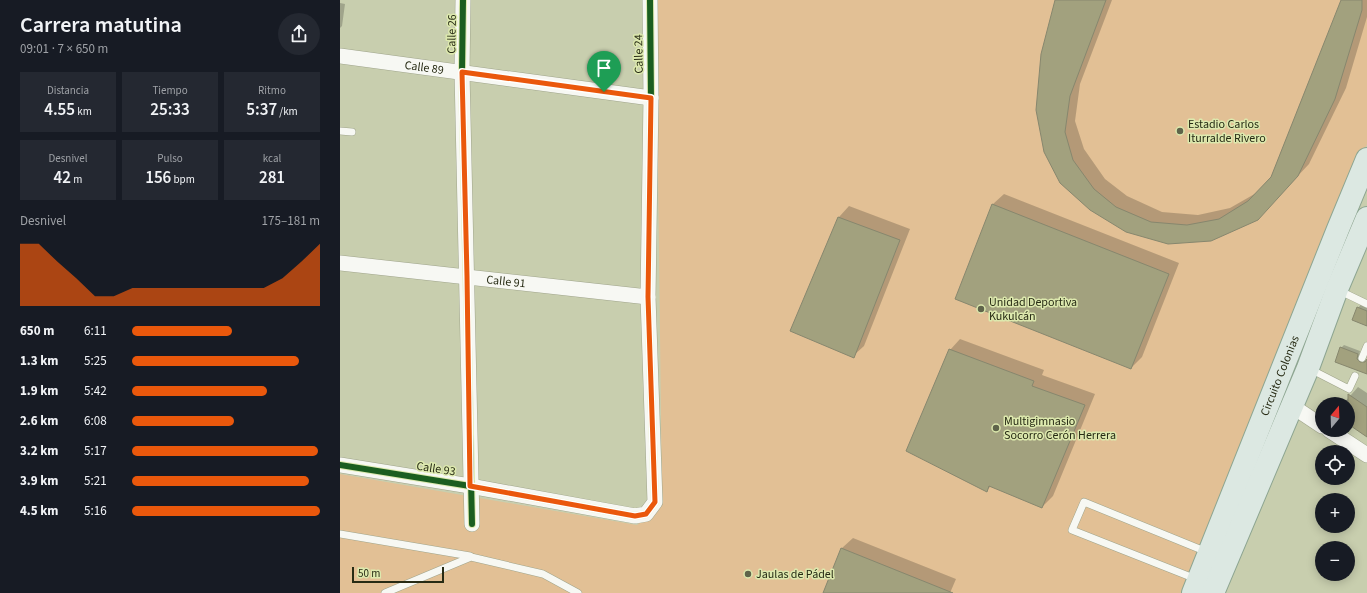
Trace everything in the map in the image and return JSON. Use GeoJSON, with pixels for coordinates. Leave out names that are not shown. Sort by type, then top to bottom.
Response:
{"type":"FeatureCollection","features":[{"type":"Feature","properties":{"kind":"main road","name":"Circuito Colonias"},"geometry":{"type":"LineString","coordinates":[[1201,588],[1209,553],[1367,159]]}},
{"type":"Feature","properties":{"kind":"main road","name":"Circuito Colonias"},"geometry":{"type":"LineString","coordinates":[[1201,588],[1292,406],[1337,290],[1366,227]]}},
{"type":"Feature","properties":{"kind":"street","name":"Calle 26"},"geometry":{"type":"LineString","coordinates":[[463,0],[462,72],[472,524]]}},
{"type":"Feature","properties":{"kind":"street","name":"Calle 24"},"geometry":{"type":"LineString","coordinates":[[646,514],[655,502],[648,297],[651,98],[650,0]]}},
{"type":"Feature","properties":{"kind":"street","name":"Calle 89"},"geometry":{"type":"LineString","coordinates":[[340,56],[651,98]]}},
{"type":"Feature","properties":{"kind":"street","name":"Calle 91"},"geometry":{"type":"LineString","coordinates":[[340,263],[648,297]]}},
{"type":"Feature","properties":{"kind":"street"},"geometry":{"type":"LineString","coordinates":[[1292,406],[1315,421]]}},
{"type":"Feature","properties":{"kind":"street"},"geometry":{"type":"LineString","coordinates":[[1339,437],[1367,456]]}},
{"type":"Feature","properties":{"kind":"street","name":"Calle 93"},"geometry":{"type":"LineString","coordinates":[[340,465],[470,486],[635,516],[646,514]]}},
{"type":"Feature","properties":{"kind":"lane"},"geometry":{"type":"LineString","coordinates":[[340,131],[352,132]]}},
{"type":"Feature","properties":{"kind":"lane"},"geometry":{"type":"LineString","coordinates":[[1337,290],[1367,304]]}},
{"type":"Feature","properties":{"kind":"lane"},"geometry":{"type":"LineString","coordinates":[[1362,358],[1367,346]]}},
{"type":"Feature","properties":{"kind":"lane"},"geometry":{"type":"LineString","coordinates":[[1308,368],[1350,389],[1355,376]]}},
{"type":"Feature","properties":{"kind":"lane"},"geometry":{"type":"LineString","coordinates":[[1201,588],[1072,530],[1084,502],[1209,553]]}},
{"type":"Feature","properties":{"kind":"lane"},"geometry":{"type":"LineString","coordinates":[[340,534],[471,557],[543,574],[578,593]]}},
{"type":"Feature","properties":{"kind":"lane"},"geometry":{"type":"LineString","coordinates":[[385,593],[471,557]]}},
{"type":"Feature","properties":{"kind":"shaded area","name":"Unidad Deportiva Kukulcán"},"geometry":{"type":"Polygon","coordinates":[[[656,0],[1367,0],[1367,144],[1188,593],[340,593],[340,474],[637,525],[662,503],[656,0]]]}},
{"type":"Feature","properties":{"kind":"building"},"geometry":{"type":"Polygon","coordinates":[[[1055,0],[1106,0],[1070,96],[1065,132],[1073,160],[1094,189],[1116,207],[1151,222],[1187,225],[1219,219],[1248,201],[1271,177],[1341,0],[1362,0],[1362,10],[1335,99],[1298,176],[1258,220],[1211,241],[1168,244],[1126,232],[1090,210],[1060,183],[1044,152],[1036,110],[1041,54],[1055,0]]]}},
{"type":"Feature","properties":{"kind":"building"},"geometry":{"type":"Polygon","coordinates":[[[992,204],[1169,274],[1131,369],[955,299],[992,204]]]}},
{"type":"Feature","properties":{"kind":"building"},"geometry":{"type":"Polygon","coordinates":[[[838,217],[900,240],[854,358],[790,331],[838,217]]]}},
{"type":"Feature","properties":{"kind":"building"},"geometry":{"type":"Polygon","coordinates":[[[1357,307],[1367,311],[1367,326],[1352,320],[1357,307]]]}},
{"type":"Feature","properties":{"kind":"building"},"geometry":{"type":"Polygon","coordinates":[[[1340,347],[1358,354],[1357,359],[1360,362],[1365,362],[1367,359],[1367,374],[1335,362],[1340,347]]]}},
{"type":"Feature","properties":{"kind":"building","name":"Multigimnasio Socorro Cerón Herrera"},"geometry":{"type":"Polygon","coordinates":[[[949,349],[1034,381],[1032,386],[1085,405],[1042,508],[989,486],[987,492],[906,451],[949,349]]]}},
{"type":"Feature","properties":{"kind":"building"},"geometry":{"type":"Polygon","coordinates":[[[1355,399],[1367,407],[1367,437],[1355,429],[1355,399]]]}},
{"type":"Feature","properties":{"kind":"building"},"geometry":{"type":"Polygon","coordinates":[[[841,548],[953,593],[823,593],[841,548]]]}},
{"type":"Feature","properties":{"kind":"cycle path"},"geometry":{"type":"LineString","coordinates":[[463,0],[462,72],[472,524]]}},
{"type":"Feature","properties":{"kind":"cycle path"},"geometry":{"type":"LineString","coordinates":[[340,465],[470,486],[635,516],[646,514],[655,502],[648,297],[651,98],[650,0]]}},
{"type":"Feature","properties":{"kind":"place","name":"Estadio Carlos Iturralde Rivero"},"geometry":{"type":"Point","coordinates":[1180,131]}},
{"type":"Feature","properties":{"kind":"place","name":"Unidad Deportiva Kukulcán"},"geometry":{"type":"Point","coordinates":[981,309]}},
{"type":"Feature","properties":{"kind":"place","name":"Multigimnasio Socorro Cerón Herrera"},"geometry":{"type":"Point","coordinates":[996,428]}},
{"type":"Feature","properties":{"kind":"place","name":"Jaulas de Pádel"},"geometry":{"type":"Point","coordinates":[748,574]}},
{"type":"Feature","properties":{"kind":"route"},"geometry":{"type":"LineString","coordinates":[[462,72],[604,92],[651,98],[648,297],[655,502],[646,514],[635,516],[470,486],[462,72]]}}]}
